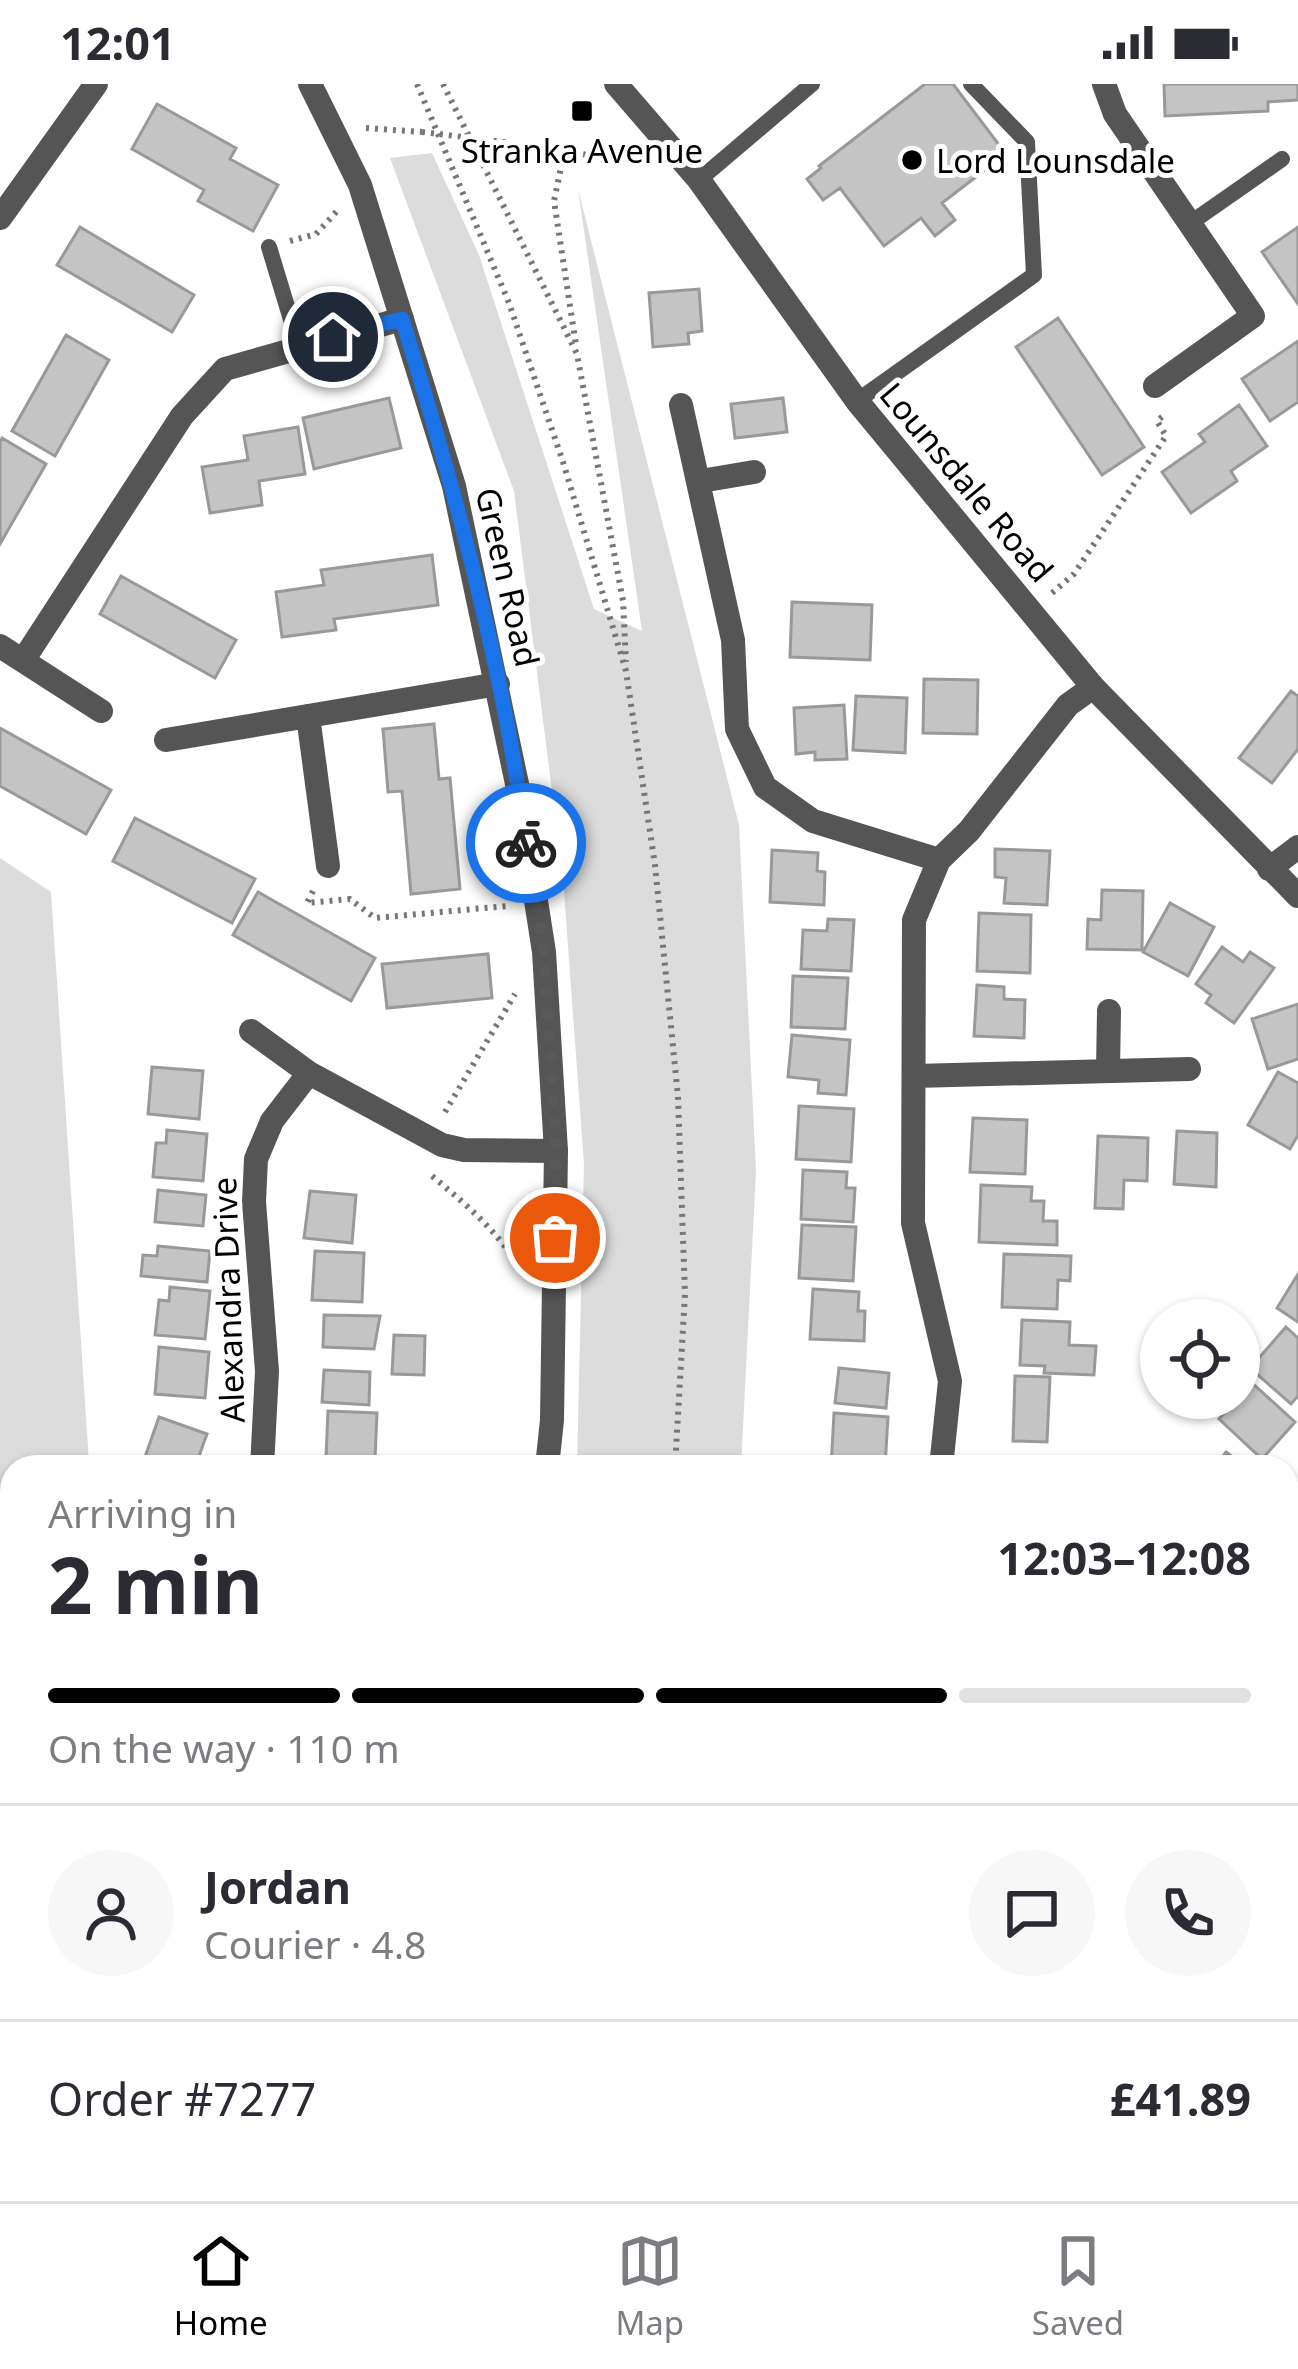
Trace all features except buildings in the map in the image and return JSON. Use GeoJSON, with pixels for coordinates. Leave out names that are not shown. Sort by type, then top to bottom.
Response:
{"type":"FeatureCollection","features":[{"type":"Feature","properties":{"kind":"street"},"geometry":{"type":"LineString","coordinates":[[0,218],[96,84]]}},
{"type":"Feature","properties":{"kind":"street","name":"Green Road"},"geometry":{"type":"LineString","coordinates":[[310,84],[360,185],[454,486],[520,798],[544,952],[556,1151],[548,1455]]}},
{"type":"Feature","properties":{"kind":"street","name":"Lounsdale Road"},"geometry":{"type":"LineString","coordinates":[[616,84],[693,175],[857,401],[1094,687],[1298,896]]}},
{"type":"Feature","properties":{"kind":"street"},"geometry":{"type":"LineString","coordinates":[[1104,84],[1115,114],[1252,316],[1156,386]]}},
{"type":"Feature","properties":{"kind":"street"},"geometry":{"type":"LineString","coordinates":[[24,659],[182,416],[226,369],[402,319]]}},
{"type":"Feature","properties":{"kind":"street"},"geometry":{"type":"LineString","coordinates":[[682,405],[733,640],[737,729],[765,787],[813,821],[939,860]]}},
{"type":"Feature","properties":{"kind":"street"},"geometry":{"type":"LineString","coordinates":[[700,481],[754,472]]}},
{"type":"Feature","properties":{"kind":"street"},"geometry":{"type":"LineString","coordinates":[[0,646],[101,711]]}},
{"type":"Feature","properties":{"kind":"street"},"geometry":{"type":"LineString","coordinates":[[166,740],[498,684]]}},
{"type":"Feature","properties":{"kind":"street"},"geometry":{"type":"LineString","coordinates":[[941,1455],[950,1381],[913,1223],[914,920],[939,860],[969,831],[1069,704],[1094,687]]}},
{"type":"Feature","properties":{"kind":"street"},"geometry":{"type":"LineString","coordinates":[[308,716],[328,866]]}},
{"type":"Feature","properties":{"kind":"street"},"geometry":{"type":"LineString","coordinates":[[1269,869],[1298,847]]}},
{"type":"Feature","properties":{"kind":"street"},"geometry":{"type":"LineString","coordinates":[[1108,1070],[1109,1011]]}},
{"type":"Feature","properties":{"kind":"street"},"geometry":{"type":"LineString","coordinates":[[250,1031],[309,1073],[442,1145],[464,1150],[556,1151]]}},
{"type":"Feature","properties":{"kind":"street"},"geometry":{"type":"LineString","coordinates":[[915,1076],[1189,1069]]}},
{"type":"Feature","properties":{"kind":"street","name":"Alexandra Drive"},"geometry":{"type":"LineString","coordinates":[[262,1455],[266,1371],[254,1202],[256,1159],[272,1121],[309,1073]]}},
{"type":"Feature","properties":{"kind":"lane"},"geometry":{"type":"LineString","coordinates":[[693,175],[812,84]]}},
{"type":"Feature","properties":{"kind":"lane"},"geometry":{"type":"LineString","coordinates":[[857,401],[1034,275],[1027,142],[971,84]]}},
{"type":"Feature","properties":{"kind":"lane"},"geometry":{"type":"LineString","coordinates":[[1190,224],[1282,159]]}},
{"type":"Feature","properties":{"kind":"lane"},"geometry":{"type":"LineString","coordinates":[[269,247],[298,346]]}},
{"type":"Feature","properties":{"kind":"path"},"geometry":{"type":"LineString","coordinates":[[417,84],[508,303],[563,462],[626,671]]}},
{"type":"Feature","properties":{"kind":"path"},"geometry":{"type":"LineString","coordinates":[[442,84],[577,354]]}},
{"type":"Feature","properties":{"kind":"path"},"geometry":{"type":"LineString","coordinates":[[332,126],[512,143],[693,175]]}},
{"type":"Feature","properties":{"kind":"path"},"geometry":{"type":"LineString","coordinates":[[564,153],[554,201],[623,601],[626,671],[656,865],[678,1097],[685,1294],[676,1455]]}},
{"type":"Feature","properties":{"kind":"path"},"geometry":{"type":"LineString","coordinates":[[269,247],[316,234],[360,185]]}},
{"type":"Feature","properties":{"kind":"path"},"geometry":{"type":"LineString","coordinates":[[1032,611],[1074,574],[1166,436],[1157,421],[1173,408],[1156,386]]}},
{"type":"Feature","properties":{"kind":"path"},"geometry":{"type":"LineString","coordinates":[[328,866],[307,903],[350,899],[375,918],[534,903]]}},
{"type":"Feature","properties":{"kind":"shaded area"},"geometry":{"type":"Polygon","coordinates":[[[432,153],[479,255],[594,609],[642,631],[578,189],[739,825],[756,1171],[742,1455],[577,1455],[584,1164],[563,878],[514,491],[390,158],[432,153]]]}},
{"type":"Feature","properties":{"kind":"shaded area"},"geometry":{"type":"Polygon","coordinates":[[[0,858],[51,892],[89,1455],[0,1455],[0,858]]]}},
{"type":"Feature","properties":{"kind":"way so far"},"geometry":{"type":"LineString","coordinates":[[526,843],[544,952],[556,1151],[555,1238]]}},
{"type":"Feature","properties":{"kind":"place","name":"Stranka Avenue"},"geometry":{"type":"Point","coordinates":[582,111]}},
{"type":"Feature","properties":{"kind":"place","name":"Lord Lounsdale"},"geometry":{"type":"Point","coordinates":[912,160]}},
{"type":"Feature","properties":{"kind":"route"},"geometry":{"type":"LineString","coordinates":[[333,337],[402,319],[454,486],[498,684],[526,843]]}}]}
